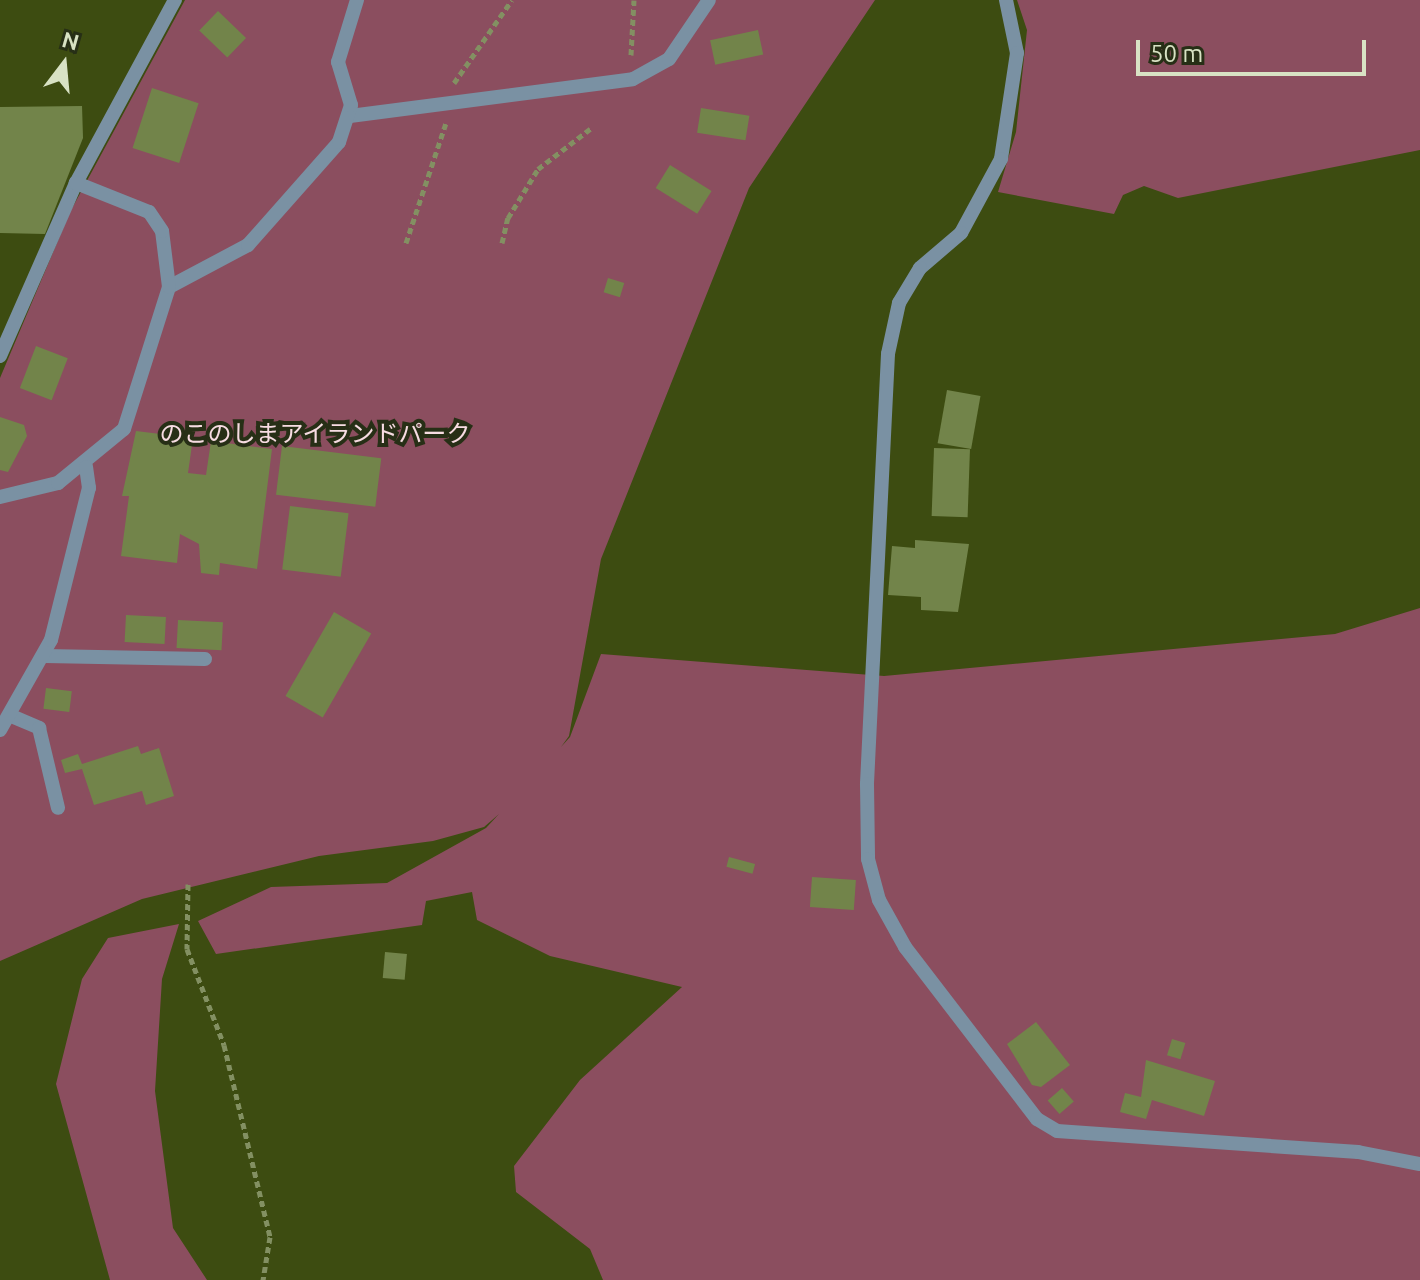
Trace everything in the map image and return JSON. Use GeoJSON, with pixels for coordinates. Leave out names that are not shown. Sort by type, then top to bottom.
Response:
{"type":"FeatureCollection","features":[{"type":"Feature","properties":{"kind":"street"},"geometry":{"type":"LineString","coordinates":[[0,356],[76,183],[175,0]]}},
{"type":"Feature","properties":{"kind":"street"},"geometry":{"type":"LineString","coordinates":[[169,287],[248,245],[339,142],[350,116],[338,62],[357,0]]}},
{"type":"Feature","properties":{"kind":"street"},"geometry":{"type":"LineString","coordinates":[[350,116],[633,79],[669,59],[709,0]]}},
{"type":"Feature","properties":{"kind":"street"},"geometry":{"type":"LineString","coordinates":[[1006,0],[1017,53],[1001,159],[961,233],[920,268],[899,303],[888,354],[867,784],[868,859],[879,900],[905,947],[1037,1119],[1057,1131],[1358,1152],[1420,1164]]}},
{"type":"Feature","properties":{"kind":"street"},"geometry":{"type":"LineString","coordinates":[[0,497],[40,491],[86,467],[133,415],[169,287],[162,231],[149,212],[76,183]]}},
{"type":"Feature","properties":{"kind":"street"},"geometry":{"type":"LineString","coordinates":[[0,730],[45,656],[89,488],[86,467]]}},
{"type":"Feature","properties":{"kind":"street"},"geometry":{"type":"LineString","coordinates":[[45,656],[205,659]]}},
{"type":"Feature","properties":{"kind":"street"},"geometry":{"type":"LineString","coordinates":[[9,715],[39,728],[58,808]]}},
{"type":"Feature","properties":{"kind":"path"},"geometry":{"type":"LineString","coordinates":[[633,79],[634,0]]}},
{"type":"Feature","properties":{"kind":"path"},"geometry":{"type":"LineString","coordinates":[[502,243],[508,218],[538,169],[590,129]]}},
{"type":"Feature","properties":{"kind":"path"},"geometry":{"type":"LineString","coordinates":[[188,884],[187,949],[224,1045],[270,1237],[263,1280]]}},
{"type":"Feature","properties":{"kind":"green space","name":"のこのしまアイランドパーク"},"geometry":{"type":"Polygon","coordinates":[[[185,0],[875,0],[749,188],[601,559],[569,736],[561,747],[570,737],[601,654],[884,676],[1335,634],[1420,608],[1420,1280],[603,1280],[590,1249],[516,1192],[514,1166],[580,1080],[682,987],[550,956],[477,920],[472,892],[426,901],[422,925],[216,954],[198,921],[271,887],[387,883],[486,828],[499,814],[484,827],[433,841],[319,856],[142,899],[0,961],[0,378],[70,212],[185,0]]]}},
{"type":"Feature","properties":{"kind":"green space"},"geometry":{"type":"Polygon","coordinates":[[[1017,0],[1420,0],[1420,150],[1178,198],[1144,186],[1123,195],[1114,214],[998,192],[1016,132],[1027,30],[1017,0]]]}},
{"type":"Feature","properties":{"kind":"green space"},"geometry":{"type":"Polygon","coordinates":[[[179,924],[162,979],[155,1091],[173,1228],[207,1280],[110,1280],[56,1084],[82,979],[108,938],[179,924]]]}},
{"type":"Feature","properties":{"kind":"building"},"geometry":{"type":"Polygon","coordinates":[[[218,11],[246,38],[227,58],[199,30],[218,11]]]}},
{"type":"Feature","properties":{"kind":"building"},"geometry":{"type":"Polygon","coordinates":[[[758,30],[763,54],[715,65],[710,40],[758,30]]]}},
{"type":"Feature","properties":{"kind":"building"},"geometry":{"type":"Polygon","coordinates":[[[152,88],[199,103],[179,163],[133,148],[152,88]]]}},
{"type":"Feature","properties":{"kind":"building"},"geometry":{"type":"Polygon","coordinates":[[[82,106],[83,138],[45,234],[0,233],[0,107],[82,106]]]}},
{"type":"Feature","properties":{"kind":"building"},"geometry":{"type":"Polygon","coordinates":[[[701,108],[749,116],[745,140],[697,133],[701,108]]]}},
{"type":"Feature","properties":{"kind":"building"},"geometry":{"type":"Polygon","coordinates":[[[670,165],[712,191],[697,214],[656,188],[670,165]]]}},
{"type":"Feature","properties":{"kind":"building"},"geometry":{"type":"Polygon","coordinates":[[[608,278],[624,283],[620,297],[604,292],[608,278]]]}},
{"type":"Feature","properties":{"kind":"building"},"geometry":{"type":"Polygon","coordinates":[[[36,346],[68,358],[52,400],[20,388],[36,346]]]}},
{"type":"Feature","properties":{"kind":"building"},"geometry":{"type":"Polygon","coordinates":[[[947,390],[980,396],[971,449],[938,443],[947,390]]]}},
{"type":"Feature","properties":{"kind":"building"},"geometry":{"type":"Polygon","coordinates":[[[0,417],[24,425],[27,436],[8,472],[0,470],[0,417]]]}},
{"type":"Feature","properties":{"kind":"building"},"geometry":{"type":"Polygon","coordinates":[[[136,431],[193,438],[188,473],[206,475],[211,441],[272,449],[257,569],[220,563],[219,575],[201,573],[199,544],[180,534],[177,563],[121,556],[129,496],[122,496],[136,431]]]}},
{"type":"Feature","properties":{"kind":"building"},"geometry":{"type":"Polygon","coordinates":[[[282,446],[381,458],[375,507],[276,495],[282,446]]]}},
{"type":"Feature","properties":{"kind":"building"},"geometry":{"type":"Polygon","coordinates":[[[934,448],[970,449],[968,517],[932,516],[934,448]]]}},
{"type":"Feature","properties":{"kind":"building"},"geometry":{"type":"Polygon","coordinates":[[[290,506],[349,513],[341,577],[282,570],[290,506]]]}},
{"type":"Feature","properties":{"kind":"building"},"geometry":{"type":"Polygon","coordinates":[[[915,540],[969,544],[958,612],[921,610],[921,597],[888,595],[892,546],[915,548],[915,540]]]}},
{"type":"Feature","properties":{"kind":"building"},"geometry":{"type":"Polygon","coordinates":[[[334,612],[371,634],[323,718],[286,696],[334,612]]]}},
{"type":"Feature","properties":{"kind":"building"},"geometry":{"type":"Polygon","coordinates":[[[126,615],[166,617],[165,644],[125,642],[126,615]]]}},
{"type":"Feature","properties":{"kind":"building"},"geometry":{"type":"Polygon","coordinates":[[[178,620],[223,622],[221,650],[177,648],[178,620]]]}},
{"type":"Feature","properties":{"kind":"building"},"geometry":{"type":"Polygon","coordinates":[[[46,688],[72,691],[69,712],[43,709],[46,688]]]}},
{"type":"Feature","properties":{"kind":"building"},"geometry":{"type":"Polygon","coordinates":[[[138,746],[141,754],[159,748],[174,796],[146,805],[142,791],[94,805],[82,769],[65,773],[61,760],[78,754],[82,764],[138,746]]]}},
{"type":"Feature","properties":{"kind":"building"},"geometry":{"type":"Polygon","coordinates":[[[729,857],[755,864],[752,874],[726,867],[729,857]]]}},
{"type":"Feature","properties":{"kind":"building"},"geometry":{"type":"Polygon","coordinates":[[[812,877],[856,880],[854,910],[810,907],[812,877]]]}},
{"type":"Feature","properties":{"kind":"building"},"geometry":{"type":"Polygon","coordinates":[[[385,952],[407,954],[405,980],[383,978],[385,952]]]}},
{"type":"Feature","properties":{"kind":"building"},"geometry":{"type":"Polygon","coordinates":[[[1036,1022],[1070,1065],[1041,1087],[1032,1085],[1007,1044],[1036,1022]]]}},
{"type":"Feature","properties":{"kind":"building"},"geometry":{"type":"Polygon","coordinates":[[[1172,1039],[1185,1043],[1180,1059],[1167,1055],[1172,1039]]]}},
{"type":"Feature","properties":{"kind":"building"},"geometry":{"type":"Polygon","coordinates":[[[1146,1060],[1215,1081],[1204,1116],[1152,1100],[1146,1119],[1120,1112],[1125,1093],[1141,1097],[1146,1060]]]}},
{"type":"Feature","properties":{"kind":"building"},"geometry":{"type":"Polygon","coordinates":[[[1062,1088],[1074,1102],[1059,1114],[1048,1100],[1062,1088]]]}}]}
